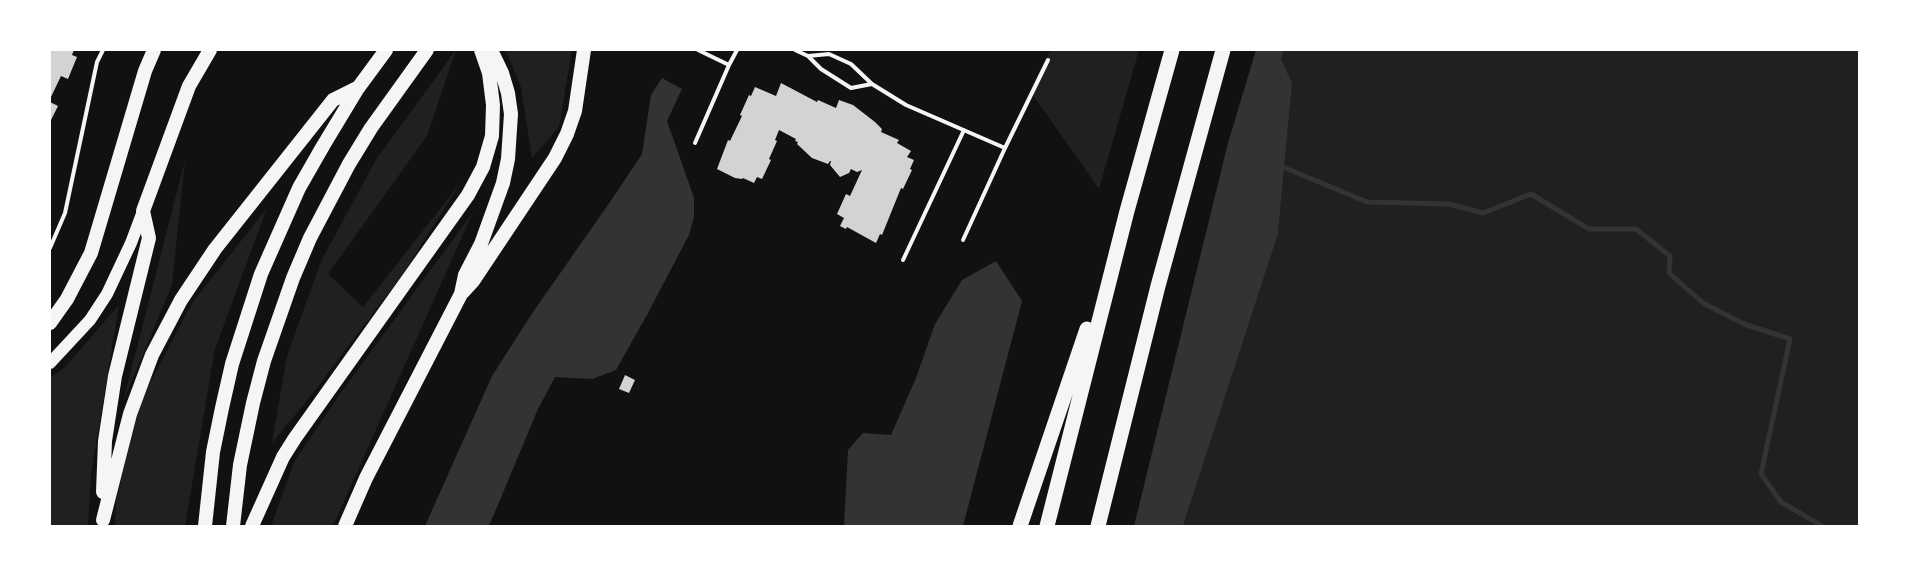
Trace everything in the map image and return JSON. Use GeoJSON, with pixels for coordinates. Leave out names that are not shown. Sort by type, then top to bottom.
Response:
{"type":"FeatureCollection","features":[{"type":"Feature","properties":{"kind":"highway"},"geometry":{"type":"LineString","coordinates":[[50,323],[67,299],[91,253],[100,229],[140,88],[154,50]]}},
{"type":"Feature","properties":{"kind":"highway"},"geometry":{"type":"LineString","coordinates":[[103,523],[105,441],[109,412],[123,339],[149,238],[143,211],[189,86],[210,50]]}},
{"type":"Feature","properties":{"kind":"highway"},"geometry":{"type":"LineString","coordinates":[[205,526],[213,452],[232,364],[249,310],[279,230],[299,188],[358,88],[386,50]]}},
{"type":"Feature","properties":{"kind":"highway"},"geometry":{"type":"LineString","coordinates":[[233,526],[240,465],[253,403],[267,352],[293,278],[310,238],[349,164],[371,128],[427,50]]}},
{"type":"Feature","properties":{"kind":"highway"},"geometry":{"type":"LineString","coordinates":[[252,526],[283,457],[295,438],[468,195],[483,167],[492,136],[493,105],[489,73],[481,50]]}},
{"type":"Feature","properties":{"kind":"highway"},"geometry":{"type":"LineString","coordinates":[[346,526],[366,478],[461,294],[466,275],[493,214],[508,159],[511,114],[508,93],[502,73],[491,50]]}},
{"type":"Feature","properties":{"kind":"highway"},"geometry":{"type":"LineString","coordinates":[[461,294],[473,281],[543,178],[559,150],[575,112],[584,50]]}},
{"type":"Feature","properties":{"kind":"highway"},"geometry":{"type":"LineString","coordinates":[[1047,526],[1127,211],[1172,50]]}},
{"type":"Feature","properties":{"kind":"highway"},"geometry":{"type":"LineString","coordinates":[[1098,526],[1158,286],[1223,50]]}},
{"type":"Feature","properties":{"kind":"highway"},"geometry":{"type":"LineString","coordinates":[[103,523],[121,444],[140,384],[162,334],[181,300],[216,249],[333,100],[358,88]]}},
{"type":"Feature","properties":{"kind":"highway"},"geometry":{"type":"LineString","coordinates":[[1020,526],[1127,211]]}},
{"type":"Feature","properties":{"kind":"main road"},"geometry":{"type":"LineString","coordinates":[[50,363],[90,320],[107,294],[131,243],[143,211]]}},
{"type":"Feature","properties":{"kind":"lane"},"geometry":{"type":"LineString","coordinates":[[50,248],[65,213],[97,62],[103,50]]}},
{"type":"Feature","properties":{"kind":"lane"},"geometry":{"type":"LineString","coordinates":[[698,50],[729,65]]}},
{"type":"Feature","properties":{"kind":"lane"},"geometry":{"type":"LineString","coordinates":[[695,143],[737,50]]}},
{"type":"Feature","properties":{"kind":"lane"},"geometry":{"type":"LineString","coordinates":[[795,50],[808,56],[821,69],[851,88],[872,84]]}},
{"type":"Feature","properties":{"kind":"lane"},"geometry":{"type":"LineString","coordinates":[[808,56],[829,54],[851,64],[872,84],[906,105],[1005,148]]}},
{"type":"Feature","properties":{"kind":"lane"},"geometry":{"type":"LineString","coordinates":[[963,240],[1048,60]]}},
{"type":"Feature","properties":{"kind":"lane"},"geometry":{"type":"LineString","coordinates":[[903,260],[964,130]]}},
{"type":"Feature","properties":{"kind":"shaded area"},"geometry":{"type":"Polygon","coordinates":[[[456,50],[427,136],[328,274],[363,307],[462,181],[402,275],[313,393],[272,443],[287,356],[321,261],[377,158],[456,50]]]}},
{"type":"Feature","properties":{"kind":"shaded area"},"geometry":{"type":"Polygon","coordinates":[[[504,50],[572,50],[559,127],[532,158],[521,87],[504,50]]]}},
{"type":"Feature","properties":{"kind":"shaded area"},"geometry":{"type":"Polygon","coordinates":[[[1050,50],[1139,50],[1099,189],[1033,95],[1050,50]]]}},
{"type":"Feature","properties":{"kind":"shaded area"},"geometry":{"type":"Polygon","coordinates":[[[1256,50],[1277,50],[1292,83],[1278,234],[1183,526],[1134,526],[1228,143],[1256,50]]]}},
{"type":"Feature","properties":{"kind":"shaded area"},"geometry":{"type":"Polygon","coordinates":[[[1277,50],[1859,50],[1859,526],[1183,526],[1278,234],[1292,83],[1277,50]]]}},
{"type":"Feature","properties":{"kind":"shaded area"},"geometry":{"type":"Polygon","coordinates":[[[662,78],[682,89],[667,121],[694,198],[694,217],[689,235],[648,313],[616,370],[592,379],[555,377],[538,409],[489,526],[425,526],[492,376],[533,312],[642,154],[651,95],[662,78]]]}},
{"type":"Feature","properties":{"kind":"shaded area"},"geometry":{"type":"Polygon","coordinates":[[[185,160],[172,285],[123,402],[185,160]]]}},
{"type":"Feature","properties":{"kind":"shaded area"},"geometry":{"type":"Polygon","coordinates":[[[267,208],[215,349],[185,526],[115,526],[116,502],[139,404],[192,303],[267,208]]]}},
{"type":"Feature","properties":{"kind":"shaded area"},"geometry":{"type":"Polygon","coordinates":[[[473,212],[333,526],[271,526],[294,462],[340,394],[473,212]]]}},
{"type":"Feature","properties":{"kind":"shaded area"},"geometry":{"type":"Polygon","coordinates":[[[996,261],[1022,301],[963,526],[844,526],[848,450],[863,433],[891,435],[916,378],[935,324],[962,280],[996,261]]]}},
{"type":"Feature","properties":{"kind":"shaded area"},"geometry":{"type":"Polygon","coordinates":[[[119,305],[91,474],[88,526],[50,526],[50,378],[64,368],[119,305]]]}},
{"type":"Feature","properties":{"kind":"building"},"geometry":{"type":"Polygon","coordinates":[[[50,50],[74,50],[72,55],[77,57],[68,79],[61,76],[50,99],[50,50]]]}},
{"type":"Feature","properties":{"kind":"building"},"geometry":{"type":"Polygon","coordinates":[[[781,83],[817,102],[818,100],[836,108],[839,100],[853,105],[875,122],[882,129],[881,132],[899,140],[897,143],[911,151],[907,157],[914,160],[910,169],[912,170],[903,189],[901,188],[882,235],[880,234],[876,243],[847,227],[846,229],[840,226],[844,218],[837,214],[846,194],[850,196],[862,170],[857,172],[851,169],[849,173],[840,177],[830,165],[831,161],[828,164],[812,158],[797,144],[796,139],[779,130],[775,140],[777,141],[769,159],[771,160],[762,179],[757,177],[754,183],[743,178],[735,178],[717,169],[728,140],[730,141],[742,116],[740,115],[749,95],[751,96],[755,87],[776,96],[781,83]]]}},
{"type":"Feature","properties":{"kind":"building"},"geometry":{"type":"Polygon","coordinates":[[[50,102],[58,106],[50,122],[50,102]]]}},
{"type":"Feature","properties":{"kind":"building"},"geometry":{"type":"Polygon","coordinates":[[[625,375],[635,380],[629,393],[619,389],[625,375]]]}},
{"type":"Feature","properties":{"kind":"waterway"},"geometry":{"type":"LineString","coordinates":[[1278,62],[1281,50]]}},
{"type":"Feature","properties":{"kind":"waterway"},"geometry":{"type":"LineString","coordinates":[[1278,165],[1367,202],[1449,204],[1483,213],[1531,194],[1589,229],[1636,229],[1670,256],[1669,273],[1703,303],[1744,324],[1790,339],[1761,474],[1781,502],[1822,526]]}}]}
